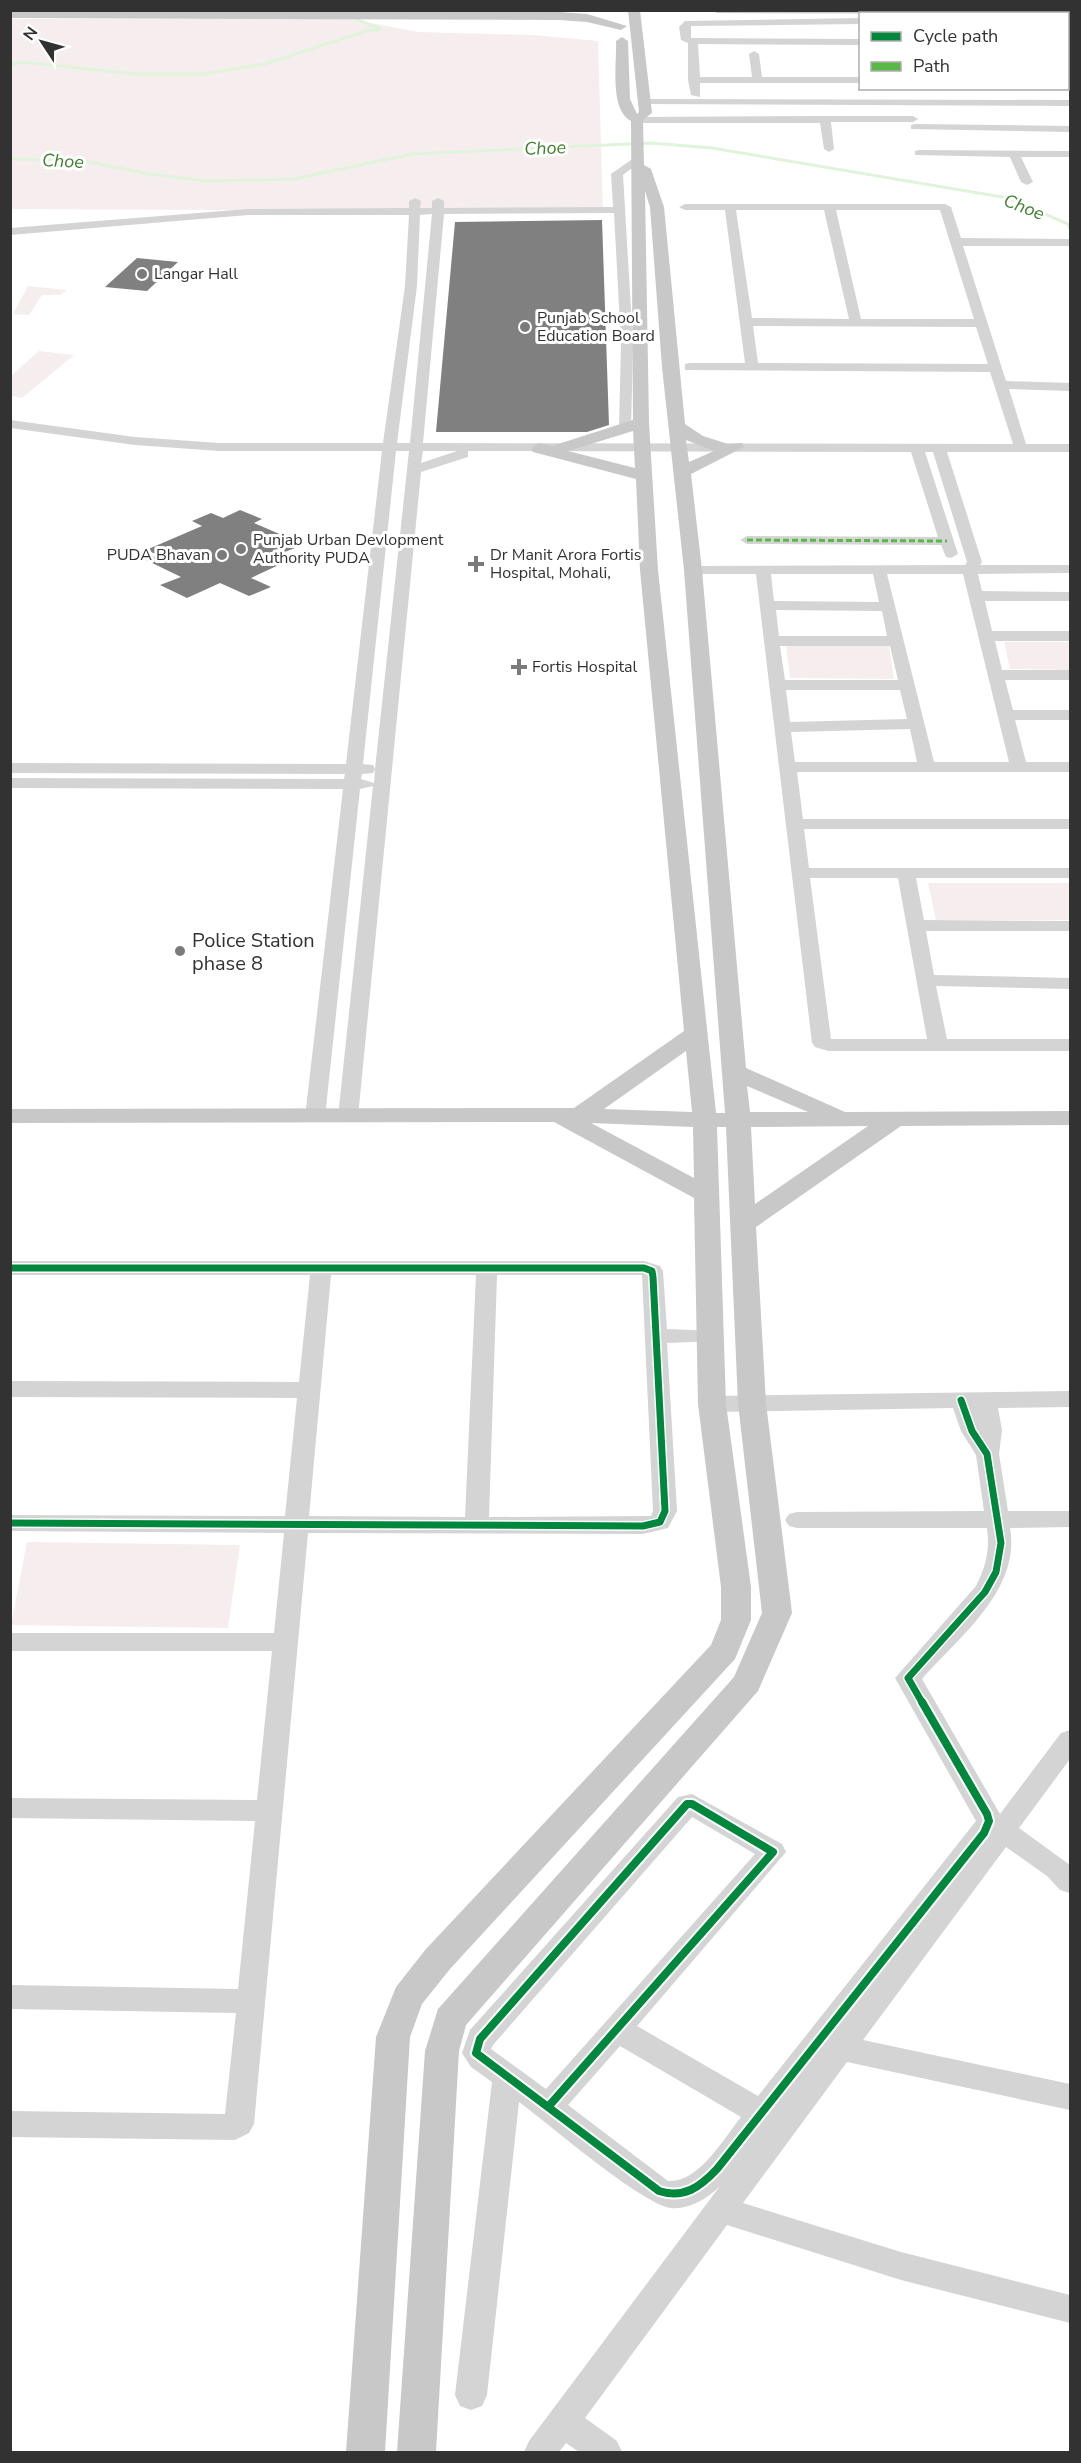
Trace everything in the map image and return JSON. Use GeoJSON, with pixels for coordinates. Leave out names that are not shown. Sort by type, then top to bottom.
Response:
{"type":"FeatureCollection","features":[{"type":"Feature","properties":{"kind":"main road"},"geometry":{"type":"LineString","coordinates":[[374,14],[488,10]]}},
{"type":"Feature","properties":{"kind":"main road"},"geometry":{"type":"LineString","coordinates":[[624,10],[621,26],[624,99],[628,114],[637,123]]}},
{"type":"Feature","properties":{"kind":"main road"},"geometry":{"type":"LineString","coordinates":[[365,2452],[393,2037],[408,1997],[438,1959],[724,1651],[736,1620],[736,1587],[712,1404],[705,1120],[649,570],[642,448],[633,425],[635,160],[637,123],[646,113],[634,10]]}},
{"type":"Feature","properties":{"kind":"main road"},"geometry":{"type":"LineString","coordinates":[[717,10],[953,12]]}},
{"type":"Feature","properties":{"kind":"main road"},"geometry":{"type":"LineString","coordinates":[[10,14],[588,14],[621,26]]}},
{"type":"Feature","properties":{"kind":"main road"},"geometry":{"type":"LineString","coordinates":[[416,2452],[442,2051],[450,2019],[747,1683],[777,1613],[752,1402],[738,1119],[693,570],[657,207],[642,161],[635,160]]}},
{"type":"Feature","properties":{"kind":"main road"},"geometry":{"type":"LineString","coordinates":[[559,448],[633,425]]}},
{"type":"Feature","properties":{"kind":"main road"},"geometry":{"type":"LineString","coordinates":[[679,437],[730,447]]}},
{"type":"Feature","properties":{"kind":"main road"},"geometry":{"type":"LineString","coordinates":[[683,471],[730,447]]}},
{"type":"Feature","properties":{"kind":"main road"},"geometry":{"type":"LineString","coordinates":[[540,448],[644,476]]}},
{"type":"Feature","properties":{"kind":"main road"},"geometry":{"type":"LineString","coordinates":[[570,1115],[696,1034]]}},
{"type":"Feature","properties":{"kind":"main road"},"geometry":{"type":"LineString","coordinates":[[733,1071],[843,1119]]}},
{"type":"Feature","properties":{"kind":"main road"},"geometry":{"type":"LineString","coordinates":[[570,1115],[707,1195]]}},
{"type":"Feature","properties":{"kind":"main road"},"geometry":{"type":"LineString","coordinates":[[10,1116],[570,1115],[705,1120],[1071,1118]]}},
{"type":"Feature","properties":{"kind":"main road"},"geometry":{"type":"LineString","coordinates":[[743,1224],[895,1119]]}},
{"type":"Feature","properties":{"kind":"street"},"geometry":{"type":"LineString","coordinates":[[859,21],[688,23],[684,27],[686,40],[693,41],[810,47],[859,44]]}},
{"type":"Feature","properties":{"kind":"street"},"geometry":{"type":"LineString","coordinates":[[693,41],[693,80],[697,101]]}},
{"type":"Feature","properties":{"kind":"street"},"geometry":{"type":"LineString","coordinates":[[754,54],[758,80]]}},
{"type":"Feature","properties":{"kind":"street"},"geometry":{"type":"LineString","coordinates":[[693,80],[758,80],[815,76],[859,80]]}},
{"type":"Feature","properties":{"kind":"street"},"geometry":{"type":"LineString","coordinates":[[939,90],[941,103]]}},
{"type":"Feature","properties":{"kind":"street"},"geometry":{"type":"LineString","coordinates":[[645,102],[1071,103]]}},
{"type":"Feature","properties":{"kind":"street"},"geometry":{"type":"LineString","coordinates":[[910,103],[917,140]]}},
{"type":"Feature","properties":{"kind":"street"},"geometry":{"type":"LineString","coordinates":[[825,119],[829,149]]}},
{"type":"Feature","properties":{"kind":"street"},"geometry":{"type":"LineString","coordinates":[[637,123],[752,123],[825,119],[917,140],[1014,154],[1071,154]]}},
{"type":"Feature","properties":{"kind":"street"},"geometry":{"type":"LineString","coordinates":[[917,140],[1071,129]]}},
{"type":"Feature","properties":{"kind":"street"},"geometry":{"type":"LineString","coordinates":[[1014,154],[1027,182]]}},
{"type":"Feature","properties":{"kind":"street"},"geometry":{"type":"LineString","coordinates":[[633,425],[618,206],[618,171],[635,160]]}},
{"type":"Feature","properties":{"kind":"street"},"geometry":{"type":"LineString","coordinates":[[10,224],[256,203],[618,206]]}},
{"type":"Feature","properties":{"kind":"street"},"geometry":{"type":"LineString","coordinates":[[10,232],[236,213],[415,206]]}},
{"type":"Feature","properties":{"kind":"street"},"geometry":{"type":"LineString","coordinates":[[315,1117],[411,286],[415,206]]}},
{"type":"Feature","properties":{"kind":"street"},"geometry":{"type":"LineString","coordinates":[[348,1117],[414,470],[417,448],[429,430],[425,346],[438,232],[438,206]]}},
{"type":"Feature","properties":{"kind":"street"},"geometry":{"type":"LineString","coordinates":[[730,206],[752,367]]}},
{"type":"Feature","properties":{"kind":"street"},"geometry":{"type":"LineString","coordinates":[[829,206],[856,323]]}},
{"type":"Feature","properties":{"kind":"street"},"geometry":{"type":"LineString","coordinates":[[685,207],[941,206],[947,208],[1020,446]]}},
{"type":"Feature","properties":{"kind":"street"},"geometry":{"type":"LineString","coordinates":[[415,232],[438,232]]}},
{"type":"Feature","properties":{"kind":"street"},"geometry":{"type":"LineString","coordinates":[[958,242],[1071,242]]}},
{"type":"Feature","properties":{"kind":"street"},"geometry":{"type":"LineString","coordinates":[[411,286],[431,286]]}},
{"type":"Feature","properties":{"kind":"street"},"geometry":{"type":"LineString","coordinates":[[746,322],[982,322]]}},
{"type":"Feature","properties":{"kind":"street"},"geometry":{"type":"LineString","coordinates":[[403,345],[425,346]]}},
{"type":"Feature","properties":{"kind":"street"},"geometry":{"type":"LineString","coordinates":[[690,368],[996,368]]}},
{"type":"Feature","properties":{"kind":"street"},"geometry":{"type":"LineString","coordinates":[[1001,386],[1071,387]]}},
{"type":"Feature","properties":{"kind":"street"},"geometry":{"type":"LineString","coordinates":[[10,424],[135,441],[208,446],[642,448],[679,437]]}},
{"type":"Feature","properties":{"kind":"street"},"geometry":{"type":"LineString","coordinates":[[429,430],[476,448]]}},
{"type":"Feature","properties":{"kind":"street"},"geometry":{"type":"LineString","coordinates":[[916,446],[954,562],[969,569]]}},
{"type":"Feature","properties":{"kind":"street"},"geometry":{"type":"LineString","coordinates":[[938,446],[975,562],[969,569]]}},
{"type":"Feature","properties":{"kind":"street"},"geometry":{"type":"LineString","coordinates":[[730,447],[1020,446],[1071,448]]}},
{"type":"Feature","properties":{"kind":"street"},"geometry":{"type":"LineString","coordinates":[[414,470],[476,448]]}},
{"type":"Feature","properties":{"kind":"street"},"geometry":{"type":"LineString","coordinates":[[747,540],[947,542]]}},
{"type":"Feature","properties":{"kind":"street"},"geometry":{"type":"LineString","coordinates":[[969,569],[1019,767]]}},
{"type":"Feature","properties":{"kind":"street"},"geometry":{"type":"LineString","coordinates":[[693,570],[1071,569]]}},
{"type":"Feature","properties":{"kind":"street"},"geometry":{"type":"LineString","coordinates":[[764,570],[822,1043],[1071,1045]]}},
{"type":"Feature","properties":{"kind":"street"},"geometry":{"type":"LineString","coordinates":[[879,570],[927,767]]}},
{"type":"Feature","properties":{"kind":"street"},"geometry":{"type":"LineString","coordinates":[[976,596],[1071,596]]}},
{"type":"Feature","properties":{"kind":"street"},"geometry":{"type":"LineString","coordinates":[[768,605],[888,607]]}},
{"type":"Feature","properties":{"kind":"street"},"geometry":{"type":"LineString","coordinates":[[986,636],[1071,636]]}},
{"type":"Feature","properties":{"kind":"street"},"geometry":{"type":"LineString","coordinates":[[772,641],[897,640]]}},
{"type":"Feature","properties":{"kind":"street"},"geometry":{"type":"LineString","coordinates":[[996,675],[1071,675]]}},
{"type":"Feature","properties":{"kind":"street"},"geometry":{"type":"LineString","coordinates":[[778,685],[907,686]]}},
{"type":"Feature","properties":{"kind":"street"},"geometry":{"type":"LineString","coordinates":[[1006,715],[1071,715]]}},
{"type":"Feature","properties":{"kind":"street"},"geometry":{"type":"LineString","coordinates":[[783,727],[917,724]]}},
{"type":"Feature","properties":{"kind":"street"},"geometry":{"type":"LineString","coordinates":[[788,767],[1071,767]]}},
{"type":"Feature","properties":{"kind":"street"},"geometry":{"type":"LineString","coordinates":[[10,768],[133,776],[382,777]]}},
{"type":"Feature","properties":{"kind":"street"},"geometry":{"type":"LineString","coordinates":[[10,783],[133,776]]}},
{"type":"Feature","properties":{"kind":"street"},"geometry":{"type":"LineString","coordinates":[[796,824],[1071,824]]}},
{"type":"Feature","properties":{"kind":"street"},"geometry":{"type":"LineString","coordinates":[[802,873],[1071,873]]}},
{"type":"Feature","properties":{"kind":"street"},"geometry":{"type":"LineString","coordinates":[[906,873],[938,1045]]}},
{"type":"Feature","properties":{"kind":"street"},"geometry":{"type":"LineString","coordinates":[[916,925],[1071,926]]}},
{"type":"Feature","properties":{"kind":"street"},"geometry":{"type":"LineString","coordinates":[[926,980],[1071,983]]}},
{"type":"Feature","properties":{"kind":"street"},"geometry":{"type":"LineString","coordinates":[[10,1268],[644,1268],[652,1271],[665,1511],[660,1522],[643,1526],[296,1526],[10,1522]]}},
{"type":"Feature","properties":{"kind":"street"},"geometry":{"type":"LineString","coordinates":[[477,1525],[486,1268]]}},
{"type":"Feature","properties":{"kind":"street"},"geometry":{"type":"LineString","coordinates":[[10,2124],[237,2126],[239,2124],[321,1269]]}},
{"type":"Feature","properties":{"kind":"street"},"geometry":{"type":"LineString","coordinates":[[656,1336],[710,1336]]}},
{"type":"Feature","properties":{"kind":"street"},"geometry":{"type":"LineString","coordinates":[[10,1389],[309,1390]]}},
{"type":"Feature","properties":{"kind":"street"},"geometry":{"type":"LineString","coordinates":[[712,1404],[1071,1399]]}},
{"type":"Feature","properties":{"kind":"street"},"geometry":{"type":"LineString","coordinates":[[548,2108],[774,1851],[692,1804],[685,1806],[480,2038],[476,2053],[548,2108],[659,2191],[678,2196],[690,2192],[708,2179],[762,2114],[987,1826],[987,1814],[908,1678],[985,1592],[996,1572],[1001,1543],[998,1518],[987,1454],[972,1431],[973,1400]]}},
{"type":"Feature","properties":{"kind":"street"},"geometry":{"type":"LineString","coordinates":[[797,1520],[1071,1519]]}},
{"type":"Feature","properties":{"kind":"street"},"geometry":{"type":"LineString","coordinates":[[10,1642],[285,1642]]}},
{"type":"Feature","properties":{"kind":"street"},"geometry":{"type":"LineString","coordinates":[[540,2452],[1069,1745]]}},
{"type":"Feature","properties":{"kind":"street"},"geometry":{"type":"LineString","coordinates":[[10,1808],[269,1811]]}},
{"type":"Feature","properties":{"kind":"street"},"geometry":{"type":"LineString","coordinates":[[1003,1831],[1057,1868],[1071,1882]]}},
{"type":"Feature","properties":{"kind":"street"},"geometry":{"type":"LineString","coordinates":[[10,1997],[251,2001]]}},
{"type":"Feature","properties":{"kind":"street"},"geometry":{"type":"LineString","coordinates":[[618,2030],[762,2114]]}},
{"type":"Feature","properties":{"kind":"street"},"geometry":{"type":"LineString","coordinates":[[841,2048],[1071,2097]]}},
{"type":"Feature","properties":{"kind":"street"},"geometry":{"type":"LineString","coordinates":[[471,2396],[507,2077]]}},
{"type":"Feature","properties":{"kind":"street"},"geometry":{"type":"LineString","coordinates":[[721,2210],[827,2245],[1039,2298],[1071,2309]]}},
{"type":"Feature","properties":{"kind":"street"},"geometry":{"type":"LineString","coordinates":[[563,2422],[606,2452]]}},
{"type":"Feature","properties":{"kind":"shaded area"},"geometry":{"type":"Polygon","coordinates":[[[11,19],[350,19],[418,32],[533,35],[598,41],[603,212],[11,209],[11,19]]]}},
{"type":"Feature","properties":{"kind":"shaded area"},"geometry":{"type":"Polygon","coordinates":[[[28,286],[67,290],[60,295],[42,295],[29,315],[13,314],[28,286]]]}},
{"type":"Feature","properties":{"kind":"shaded area"},"geometry":{"type":"Polygon","coordinates":[[[39,351],[74,355],[22,398],[11,396],[11,376],[39,351]]]}},
{"type":"Feature","properties":{"kind":"shaded area"},"geometry":{"type":"Polygon","coordinates":[[[1004,642],[1070,642],[1070,670],[1010,669],[1004,642]]]}},
{"type":"Feature","properties":{"kind":"shaded area"},"geometry":{"type":"Polygon","coordinates":[[[786,645],[889,646],[894,679],[790,678],[786,645]]]}},
{"type":"Feature","properties":{"kind":"shaded area"},"geometry":{"type":"Polygon","coordinates":[[[928,883],[1070,883],[1070,920],[936,920],[928,883]]]}},
{"type":"Feature","properties":{"kind":"shaded area"},"geometry":{"type":"Polygon","coordinates":[[[27,1542],[240,1545],[228,1628],[11,1625],[27,1542]]]}},
{"type":"Feature","properties":{"kind":"building","name":"Punjab School Education Board"},"geometry":{"type":"Polygon","coordinates":[[[602,220],[609,425],[587,432],[436,432],[455,222],[602,220]]]}},
{"type":"Feature","properties":{"kind":"building","name":"Langar Hall"},"geometry":{"type":"Polygon","coordinates":[[[137,258],[178,262],[147,291],[105,287],[137,258]]]}},
{"type":"Feature","properties":{"kind":"building","name":"PUDA Bhavan"},"geometry":{"type":"Polygon","coordinates":[[[240,510],[262,519],[254,523],[298,542],[291,546],[295,548],[282,553],[294,558],[251,578],[271,587],[249,596],[220,583],[187,598],[160,585],[181,577],[146,560],[158,555],[146,550],[202,526],[192,521],[211,513],[223,518],[240,510]]]}},
{"type":"Feature","properties":{"kind":"waterway","name":"Choe"},"geometry":{"type":"LineString","coordinates":[[10,65],[22,62],[135,74],[203,74],[265,64],[366,31],[381,29],[353,18],[353,10]]}},
{"type":"Feature","properties":{"kind":"waterway","name":"Choe"},"geometry":{"type":"LineString","coordinates":[[10,159],[79,160],[149,174],[207,181],[294,179],[412,154],[650,143],[712,148],[1008,198],[1068,224],[1070,229]]}},
{"type":"Feature","properties":{"kind":"marked path"},"geometry":{"type":"LineString","coordinates":[[747,540],[947,541]]}},
{"type":"Feature","properties":{"kind":"cycle path"},"geometry":{"type":"LineString","coordinates":[[10,1268],[644,1268],[652,1271],[653,1277],[665,1511],[660,1522],[643,1526],[10,1523]]}},
{"type":"Feature","properties":{"kind":"cycle path"},"geometry":{"type":"LineString","coordinates":[[548,2107],[481,2058],[476,2053],[480,2039],[687,1804],[692,1804],[773,1852],[548,2107],[659,2191],[678,2195],[695,2189],[723,2162],[984,1833],[989,1821],[987,1814],[908,1678],[985,1592],[996,1572],[1001,1543],[987,1454],[972,1431],[961,1400]]}},
{"type":"Feature","properties":{"kind":"place","name":"Langar Hall"},"geometry":{"type":"Point","coordinates":[142,274]}},
{"type":"Feature","properties":{"kind":"place","name":"Punjab School Education Board"},"geometry":{"type":"Point","coordinates":[525,327]}},
{"type":"Feature","properties":{"kind":"place","name":"Punjab Urban Devlopment Authority PUDA"},"geometry":{"type":"Point","coordinates":[241,549]}},
{"type":"Feature","properties":{"kind":"place","name":"PUDA Bhavan"},"geometry":{"type":"Point","coordinates":[222,555]}},
{"type":"Feature","properties":{"kind":"place","name":"Dr Manit Arora Fortis Hospital, Mohali,"},"geometry":{"type":"Point","coordinates":[476,564]}},
{"type":"Feature","properties":{"kind":"place","name":"Fortis Hospital"},"geometry":{"type":"Point","coordinates":[519,667]}},
{"type":"Feature","properties":{"kind":"place","name":"Police Station phase 8"},"geometry":{"type":"Point","coordinates":[180,951]}}]}
